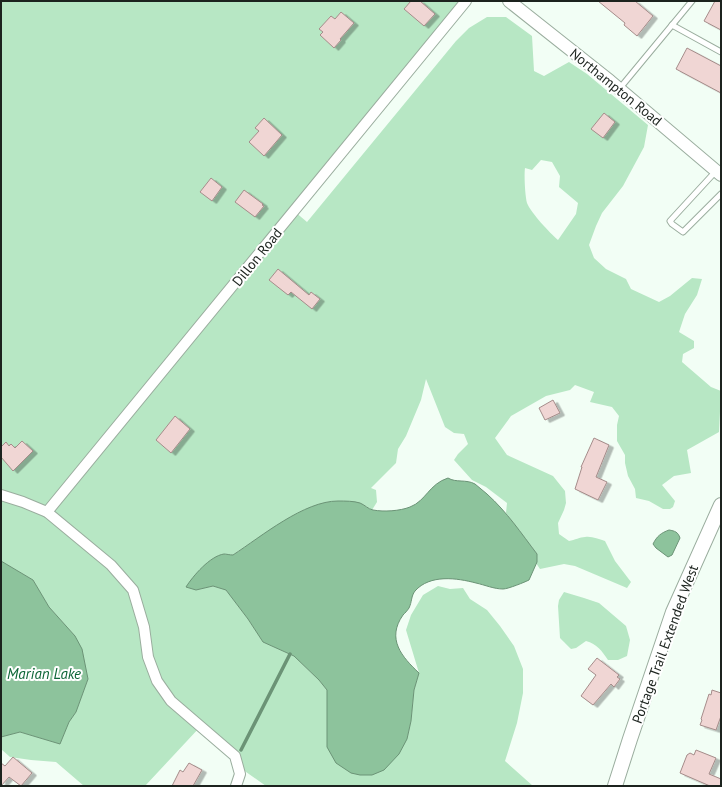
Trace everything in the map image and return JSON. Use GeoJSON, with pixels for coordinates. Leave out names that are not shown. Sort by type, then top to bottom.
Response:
{"type":"FeatureCollection","features":[{"type":"Feature","properties":{"kind":"main road","name":"Portage Trail Extended West"},"geometry":{"type":"LineString","coordinates":[[615,786],[673,612],[721,505]]}},
{"type":"Feature","properties":{"kind":"street","name":"Dillon Road"},"geometry":{"type":"LineString","coordinates":[[47,512],[466,1]]}},
{"type":"Feature","properties":{"kind":"street","name":"Northampton Road"},"geometry":{"type":"LineString","coordinates":[[509,1],[619,89],[719,173]]}},
{"type":"Feature","properties":{"kind":"street"},"geometry":{"type":"LineString","coordinates":[[1,495],[47,512],[111,565],[133,590],[144,627],[148,657],[157,681],[171,701],[235,756],[240,774],[236,786]]}},
{"type":"Feature","properties":{"kind":"lane"},"geometry":{"type":"LineString","coordinates":[[619,89],[692,1]]}},
{"type":"Feature","properties":{"kind":"lane"},"geometry":{"type":"LineString","coordinates":[[672,25],[721,52]]}},
{"type":"Feature","properties":{"kind":"lane"},"geometry":{"type":"LineString","coordinates":[[719,173],[670,221],[683,232],[721,194]]}},
{"type":"Feature","properties":{"kind":"shaded area"},"geometry":{"type":"Polygon","coordinates":[[[1,1],[466,1],[294,211],[307,222],[456,41],[469,28],[487,17],[506,17],[532,36],[534,71],[544,76],[569,62],[587,74],[648,125],[644,147],[623,186],[602,213],[589,245],[594,258],[606,269],[626,279],[631,289],[659,302],[670,296],[692,278],[702,279],[697,295],[685,314],[679,332],[694,341],[694,348],[683,354],[682,362],[711,387],[721,391],[719,432],[687,450],[691,473],[674,476],[662,485],[675,501],[673,507],[670,509],[663,509],[649,501],[636,498],[635,489],[628,476],[625,455],[617,441],[617,425],[619,416],[612,407],[590,402],[594,392],[575,385],[570,390],[546,396],[511,416],[495,438],[507,455],[553,476],[565,491],[566,503],[558,523],[559,534],[569,541],[581,537],[588,537],[605,541],[615,561],[631,582],[627,588],[575,566],[564,564],[540,569],[536,563],[537,554],[506,513],[507,503],[486,487],[472,480],[454,460],[468,444],[464,434],[454,433],[445,427],[426,379],[421,400],[406,436],[398,449],[396,463],[371,488],[376,490],[377,502],[372,510],[360,503],[280,524],[233,555],[223,554],[186,587],[196,590],[213,586],[226,590],[263,642],[294,656],[319,680],[327,690],[327,703],[407,739],[411,721],[414,690],[419,673],[406,630],[411,615],[423,595],[438,586],[450,589],[463,588],[470,599],[487,610],[500,626],[514,646],[523,669],[523,693],[517,723],[505,761],[533,786],[266,786],[239,767],[200,727],[145,786],[84,786],[56,762],[10,757],[1,749],[1,737],[20,732],[60,744],[69,722],[76,712],[88,679],[75,636],[49,607],[33,580],[1,561],[1,1]],[[541,160],[532,170],[525,168],[525,191],[527,203],[532,212],[558,240],[576,214],[578,203],[559,187],[560,176],[552,162],[541,160]]]}},
{"type":"Feature","properties":{"kind":"shaded area"},"geometry":{"type":"Polygon","coordinates":[[[564,592],[599,603],[626,626],[630,640],[627,656],[618,660],[608,660],[599,648],[590,642],[586,641],[576,648],[571,649],[560,638],[558,606],[559,600],[564,592]]]}},
{"type":"Feature","properties":{"kind":"water"},"geometry":{"type":"Polygon","coordinates":[[[448,478],[475,484],[487,494],[507,515],[537,554],[537,562],[529,580],[505,589],[461,580],[444,579],[428,582],[415,591],[411,604],[398,624],[396,632],[398,647],[407,661],[419,673],[414,690],[411,721],[407,739],[399,754],[384,770],[372,775],[351,773],[336,763],[327,747],[327,690],[319,680],[294,656],[263,642],[226,590],[213,586],[196,590],[186,587],[197,572],[213,558],[224,554],[233,555],[297,513],[311,507],[325,503],[346,501],[360,503],[377,511],[402,509],[410,507],[420,501],[436,484],[448,478]]]}},
{"type":"Feature","properties":{"kind":"water"},"geometry":{"type":"Polygon","coordinates":[[[669,530],[676,532],[680,538],[672,555],[668,557],[653,544],[660,535],[669,530]]]}},
{"type":"Feature","properties":{"kind":"water","name":"Marian Lake"},"geometry":{"type":"Polygon","coordinates":[[[1,561],[33,580],[49,607],[75,636],[82,649],[88,679],[76,712],[69,722],[60,744],[20,732],[1,737],[1,561]]]}},
{"type":"Feature","properties":{"kind":"building"},"geometry":{"type":"Polygon","coordinates":[[[411,1],[420,1],[435,14],[424,26],[404,9],[411,1]]]}},
{"type":"Feature","properties":{"kind":"building"},"geometry":{"type":"Polygon","coordinates":[[[598,1],[635,1],[653,16],[637,36],[624,25],[625,23],[598,1]]]}},
{"type":"Feature","properties":{"kind":"building"},"geometry":{"type":"Polygon","coordinates":[[[715,1],[721,1],[721,30],[704,21],[715,1]]]}},
{"type":"Feature","properties":{"kind":"building"},"geometry":{"type":"Polygon","coordinates":[[[341,12],[354,23],[334,48],[320,35],[323,32],[319,29],[331,16],[335,19],[341,12]]]}},
{"type":"Feature","properties":{"kind":"building"},"geometry":{"type":"Polygon","coordinates":[[[687,48],[721,66],[721,93],[676,69],[687,48]]]}},
{"type":"Feature","properties":{"kind":"building"},"geometry":{"type":"Polygon","coordinates":[[[604,113],[615,122],[603,138],[591,129],[604,113]]]}},
{"type":"Feature","properties":{"kind":"building"},"geometry":{"type":"Polygon","coordinates":[[[264,118],[282,135],[264,156],[249,142],[259,131],[255,128],[264,118]]]}},
{"type":"Feature","properties":{"kind":"building"},"geometry":{"type":"Polygon","coordinates":[[[211,178],[222,187],[212,201],[200,192],[211,178]]]}},
{"type":"Feature","properties":{"kind":"building"},"geometry":{"type":"Polygon","coordinates":[[[244,190],[264,206],[255,217],[235,202],[244,190]]]}},
{"type":"Feature","properties":{"kind":"building"},"geometry":{"type":"Polygon","coordinates":[[[278,269],[309,295],[311,292],[320,299],[312,309],[291,292],[288,295],[269,280],[278,269]]]}},
{"type":"Feature","properties":{"kind":"building"},"geometry":{"type":"Polygon","coordinates":[[[553,400],[560,413],[545,420],[539,408],[553,400]]]}},
{"type":"Feature","properties":{"kind":"building"},"geometry":{"type":"Polygon","coordinates":[[[175,416],[190,429],[171,453],[156,440],[175,416]]]}},
{"type":"Feature","properties":{"kind":"building"},"geometry":{"type":"Polygon","coordinates":[[[594,438],[609,445],[596,477],[607,482],[598,500],[575,489],[581,467],[594,438]]]}},
{"type":"Feature","properties":{"kind":"building"},"geometry":{"type":"Polygon","coordinates":[[[22,441],[33,451],[13,471],[1,457],[1,447],[6,442],[9,446],[11,444],[15,448],[22,441]]]}},
{"type":"Feature","properties":{"kind":"building"},"geometry":{"type":"Polygon","coordinates":[[[597,658],[619,675],[617,677],[620,679],[614,687],[611,684],[593,705],[581,696],[596,675],[588,669],[597,658]]]}},
{"type":"Feature","properties":{"kind":"building"},"geometry":{"type":"Polygon","coordinates":[[[712,690],[721,693],[721,716],[716,730],[700,725],[709,694],[711,695],[712,690]]]}},
{"type":"Feature","properties":{"kind":"building"},"geometry":{"type":"Polygon","coordinates":[[[696,750],[716,758],[709,774],[721,779],[721,786],[710,786],[680,773],[687,755],[690,753],[694,755],[696,750]]]}},
{"type":"Feature","properties":{"kind":"building"},"geometry":{"type":"Polygon","coordinates":[[[13,757],[32,773],[21,786],[9,777],[1,786],[1,763],[5,766],[13,757]]]}},
{"type":"Feature","properties":{"kind":"building"},"geometry":{"type":"Polygon","coordinates":[[[189,763],[202,770],[193,786],[172,786],[180,770],[183,772],[189,763]]]}},
{"type":"Feature","properties":{"kind":"waterway"},"geometry":{"type":"LineString","coordinates":[[241,750],[290,654]]}}]}
